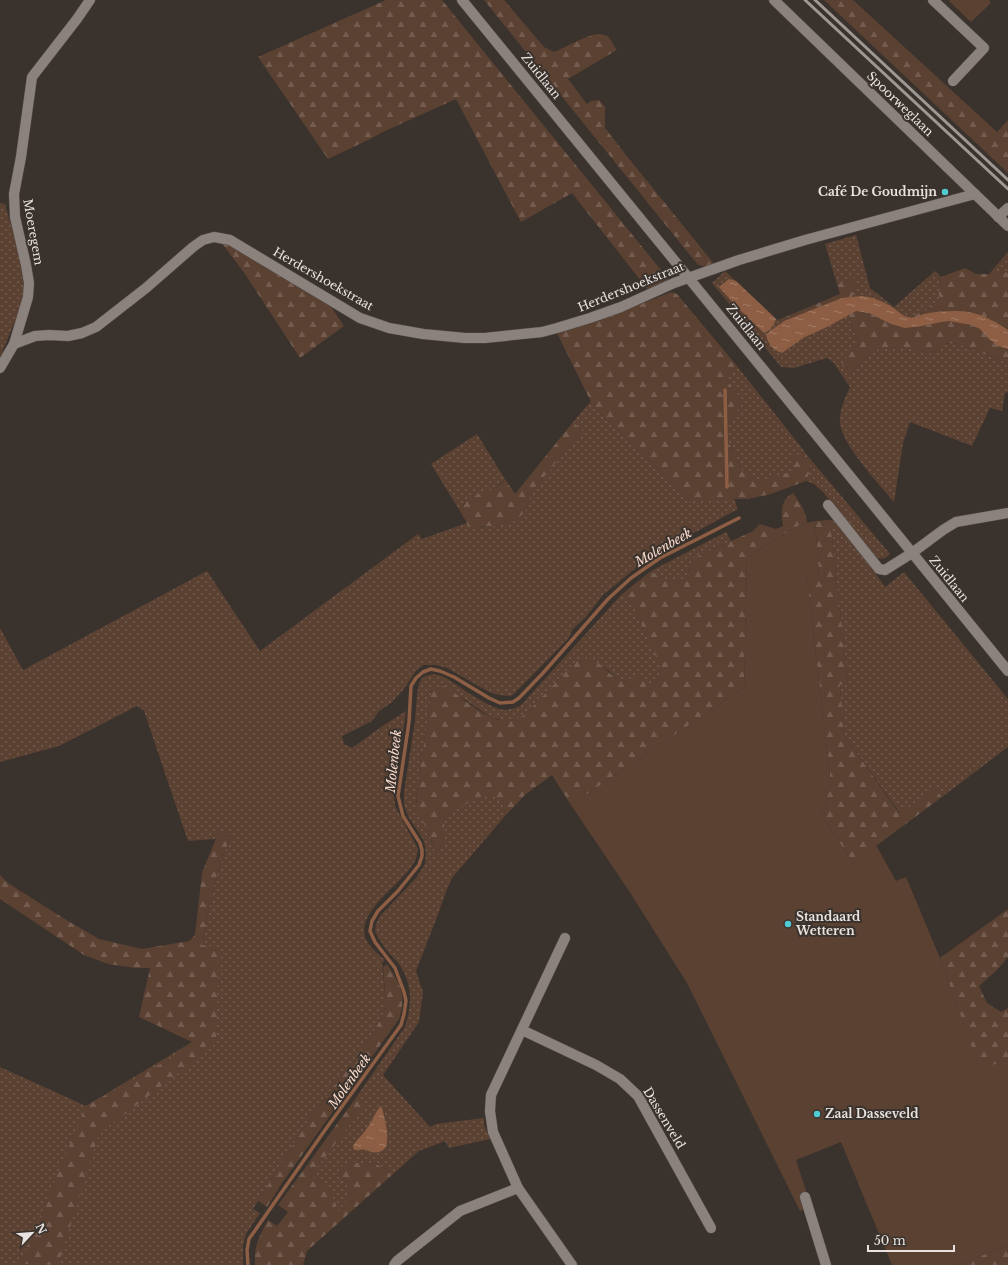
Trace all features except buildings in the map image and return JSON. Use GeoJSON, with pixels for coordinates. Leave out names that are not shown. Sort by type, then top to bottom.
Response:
{"type":"FeatureCollection","features":[{"type":"Feature","properties":{"kind":"street","name":"Moeregem"},"geometry":{"type":"LineString","coordinates":[[14,344],[28,297],[29,283],[15,217],[14,194],[21,157],[32,77],[77,20],[90,0]]}},
{"type":"Feature","properties":{"kind":"street","name":"Zuidlaan"},"geometry":{"type":"LineString","coordinates":[[462,0],[794,406],[1008,671]]}},
{"type":"Feature","properties":{"kind":"street","name":"Spoorweglaan"},"geometry":{"type":"LineString","coordinates":[[774,0],[1008,226]]}},
{"type":"Feature","properties":{"kind":"street"},"geometry":{"type":"LineString","coordinates":[[933,0],[984,48],[953,81]]}},
{"type":"Feature","properties":{"kind":"street","name":"Herdershoekstraat"},"geometry":{"type":"LineString","coordinates":[[14,344],[35,336],[68,336],[82,333],[96,327],[146,288],[193,247],[203,240],[214,237],[230,240],[360,318],[389,328],[423,334],[465,338],[507,336],[542,332],[590,318],[688,278],[739,260],[805,240],[975,194]]}},
{"type":"Feature","properties":{"kind":"street"},"geometry":{"type":"LineString","coordinates":[[998,217],[1008,208]]}},
{"type":"Feature","properties":{"kind":"street"},"geometry":{"type":"LineString","coordinates":[[0,368],[14,344]]}},
{"type":"Feature","properties":{"kind":"street"},"geometry":{"type":"LineString","coordinates":[[828,505],[879,569],[886,570],[912,554],[956,522],[1008,513]]}},
{"type":"Feature","properties":{"kind":"street"},"geometry":{"type":"LineString","coordinates":[[565,938],[491,1095],[490,1111],[493,1132],[518,1188],[572,1265]]}},
{"type":"Feature","properties":{"kind":"street","name":"Dassenveld"},"geometry":{"type":"LineString","coordinates":[[522,1030],[596,1065],[620,1079],[638,1096],[711,1228]]}},
{"type":"Feature","properties":{"kind":"street"},"geometry":{"type":"LineString","coordinates":[[394,1265],[460,1211],[518,1188]]}},
{"type":"Feature","properties":{"kind":"street"},"geometry":{"type":"LineString","coordinates":[[805,1197],[826,1265]]}},
{"type":"Feature","properties":{"kind":"green space"},"geometry":{"type":"Polygon","coordinates":[[[386,0],[442,0],[669,280],[648,290],[572,193],[521,222],[456,99],[328,159],[258,57],[386,0]]]}},
{"type":"Feature","properties":{"kind":"green space"},"geometry":{"type":"Polygon","coordinates":[[[484,0],[504,0],[544,47],[554,52],[594,35],[603,34],[610,39],[617,50],[568,79],[587,104],[591,101],[599,100],[605,107],[605,128],[715,265],[710,267],[698,265],[484,0]]]}},
{"type":"Feature","properties":{"kind":"green space"},"geometry":{"type":"Polygon","coordinates":[[[824,0],[853,0],[997,132],[1008,120],[1008,173],[824,0]]]}},
{"type":"Feature","properties":{"kind":"green space"},"geometry":{"type":"Polygon","coordinates":[[[989,0],[991,3],[971,22],[949,1],[989,0]]]}},
{"type":"Feature","properties":{"kind":"green space"},"geometry":{"type":"Polygon","coordinates":[[[0,203],[5,204],[15,240],[23,281],[23,293],[22,304],[0,357],[0,203]]]}},
{"type":"Feature","properties":{"kind":"green space"},"geometry":{"type":"Polygon","coordinates":[[[856,235],[870,288],[894,307],[935,271],[941,277],[939,300],[925,311],[910,317],[896,319],[880,318],[862,310],[848,315],[859,344],[851,351],[848,375],[859,366],[868,355],[880,348],[902,347],[933,354],[943,343],[959,344],[1002,361],[1008,361],[1008,392],[1005,393],[1002,411],[990,408],[972,446],[910,422],[903,443],[894,502],[862,464],[842,432],[840,414],[850,387],[833,362],[827,358],[794,368],[781,367],[712,283],[725,271],[784,326],[835,310],[854,278],[837,284],[825,244],[856,235]]]}},
{"type":"Feature","properties":{"kind":"green space"},"geometry":{"type":"Polygon","coordinates":[[[221,242],[229,244],[240,250],[331,307],[344,326],[300,358],[245,274],[221,242]]]}},
{"type":"Feature","properties":{"kind":"green space"},"geometry":{"type":"Polygon","coordinates":[[[1008,252],[1008,272],[989,274],[1008,252]]]}},
{"type":"Feature","properties":{"kind":"green space"},"geometry":{"type":"Polygon","coordinates":[[[965,268],[976,274],[1008,272],[1008,361],[1002,361],[959,344],[944,343],[933,354],[902,347],[880,348],[868,355],[859,366],[848,375],[842,364],[851,351],[859,344],[848,315],[851,310],[862,310],[880,318],[896,319],[910,317],[925,311],[939,300],[941,277],[965,268]]]}},
{"type":"Feature","properties":{"kind":"green space"},"geometry":{"type":"Polygon","coordinates":[[[854,277],[855,291],[847,303],[784,326],[778,320],[840,294],[837,284],[854,277]]]}},
{"type":"Feature","properties":{"kind":"green space"},"geometry":{"type":"Polygon","coordinates":[[[671,292],[677,294],[737,366],[725,376],[743,403],[723,430],[742,471],[758,483],[795,470],[791,458],[805,452],[809,459],[810,466],[806,481],[771,494],[748,499],[689,499],[593,406],[557,333],[596,322],[671,292]]]}},
{"type":"Feature","properties":{"kind":"green space"},"geometry":{"type":"Polygon","coordinates":[[[737,366],[805,452],[792,458],[796,470],[758,483],[742,471],[723,430],[743,403],[725,376],[737,366]]]}},
{"type":"Feature","properties":{"kind":"green space"},"geometry":{"type":"Polygon","coordinates":[[[591,401],[593,406],[689,499],[734,499],[738,509],[648,558],[603,595],[586,617],[573,629],[568,639],[514,694],[510,696],[489,692],[447,668],[436,665],[423,665],[416,671],[404,689],[391,703],[379,711],[372,721],[342,736],[344,744],[352,748],[406,711],[394,796],[395,806],[418,849],[416,860],[401,879],[373,908],[364,929],[366,939],[374,951],[385,960],[382,963],[386,1004],[382,1017],[363,1049],[309,1119],[253,1209],[260,1213],[246,1234],[243,1246],[243,1265],[0,1265],[0,1067],[86,1106],[192,1042],[202,946],[214,885],[231,836],[219,831],[215,839],[188,841],[144,711],[137,706],[59,746],[0,762],[0,628],[23,670],[207,571],[260,651],[418,534],[422,539],[467,523],[481,527],[495,526],[518,519],[527,508],[531,493],[582,430],[573,422],[591,401]]]}},
{"type":"Feature","properties":{"kind":"green space"},"geometry":{"type":"Polygon","coordinates":[[[573,422],[582,430],[531,493],[527,508],[518,519],[495,526],[468,527],[460,511],[467,500],[495,488],[505,479],[515,494],[573,422]]]}},
{"type":"Feature","properties":{"kind":"green space"},"geometry":{"type":"Polygon","coordinates":[[[477,434],[505,479],[494,489],[465,502],[460,511],[431,464],[477,434]]]}},
{"type":"Feature","properties":{"kind":"green space"},"geometry":{"type":"Polygon","coordinates":[[[806,454],[890,554],[888,556],[882,559],[876,557],[823,492],[814,484],[806,481],[810,467],[806,454]]]}},
{"type":"Feature","properties":{"kind":"green space"},"geometry":{"type":"Polygon","coordinates":[[[793,493],[804,511],[807,523],[801,524],[747,557],[744,688],[571,805],[552,775],[526,794],[505,816],[503,801],[494,795],[480,798],[468,803],[444,819],[444,840],[437,855],[416,807],[432,689],[445,686],[466,702],[490,717],[507,721],[525,715],[578,659],[593,660],[603,666],[616,678],[621,680],[632,678],[639,673],[648,684],[657,681],[660,677],[660,666],[643,627],[636,616],[636,606],[622,594],[651,571],[671,581],[686,580],[692,559],[753,531],[760,524],[776,529],[783,526],[782,507],[786,499],[793,493]]]}},
{"type":"Feature","properties":{"kind":"green space"},"geometry":{"type":"Polygon","coordinates":[[[830,520],[838,521],[885,587],[904,572],[1008,699],[1008,747],[942,797],[935,789],[900,813],[844,735],[840,685],[848,683],[830,520]]]}},
{"type":"Feature","properties":{"kind":"green space"},"geometry":{"type":"Polygon","coordinates":[[[830,520],[848,683],[840,685],[844,735],[899,813],[935,789],[942,797],[853,863],[821,815],[831,784],[807,578],[819,574],[815,521],[830,520]]]}},
{"type":"Feature","properties":{"kind":"green space","name":"Standaard Wetteren"},"geometry":{"type":"Polygon","coordinates":[[[815,521],[819,575],[807,578],[831,784],[821,815],[853,863],[876,845],[896,881],[906,877],[940,958],[980,1070],[1008,1059],[1008,1245],[958,1265],[892,1265],[841,1142],[796,1160],[811,1206],[800,1211],[687,983],[629,891],[571,805],[744,688],[747,557],[801,524],[815,521]]]}},
{"type":"Feature","properties":{"kind":"green space"},"geometry":{"type":"Polygon","coordinates":[[[726,532],[731,541],[692,559],[686,580],[671,581],[651,571],[726,532]]]}},
{"type":"Feature","properties":{"kind":"green space"},"geometry":{"type":"Polygon","coordinates":[[[622,594],[636,606],[636,616],[643,627],[661,666],[660,677],[657,681],[648,684],[635,677],[623,681],[619,680],[600,665],[578,659],[525,715],[506,722],[489,716],[461,697],[432,689],[416,802],[437,855],[444,840],[444,819],[461,806],[473,800],[494,794],[503,801],[505,816],[452,878],[416,971],[423,992],[419,1022],[383,1075],[430,1127],[436,1124],[484,1118],[484,1125],[490,1139],[449,1148],[445,1141],[419,1151],[391,1176],[388,1170],[377,1164],[348,1162],[340,1172],[352,1195],[338,1212],[336,1204],[310,1176],[363,1107],[355,1099],[405,1027],[409,1010],[409,987],[404,972],[385,948],[375,932],[376,924],[380,916],[416,878],[425,864],[426,853],[424,841],[408,816],[404,805],[404,792],[415,721],[419,683],[423,677],[434,674],[442,676],[477,698],[499,709],[504,710],[520,706],[622,594]]]}},
{"type":"Feature","properties":{"kind":"green space"},"geometry":{"type":"Polygon","coordinates":[[[219,831],[231,835],[214,885],[202,945],[219,948],[216,1044],[99,1134],[58,1265],[20,1264],[86,1106],[171,1058],[192,1042],[139,1017],[150,968],[136,968],[108,964],[84,955],[0,899],[0,875],[8,883],[99,939],[142,949],[189,941],[195,935],[202,873],[219,831]]]}},
{"type":"Feature","properties":{"kind":"green space"},"geometry":{"type":"Polygon","coordinates":[[[1008,909],[1008,957],[997,970],[979,986],[987,1003],[1001,1012],[1008,1008],[1008,1059],[980,1071],[940,958],[1008,909]]]}},
{"type":"Feature","properties":{"kind":"green space"},"geometry":{"type":"Polygon","coordinates":[[[387,964],[401,990],[402,1003],[399,1019],[282,1183],[267,1207],[258,1201],[309,1119],[363,1049],[382,1017],[386,1004],[383,967],[387,964]]]}},
{"type":"Feature","properties":{"kind":"green space"},"geometry":{"type":"Polygon","coordinates":[[[355,1099],[364,1107],[310,1176],[321,1181],[328,1188],[338,1211],[352,1195],[340,1172],[342,1166],[348,1162],[376,1164],[388,1170],[391,1176],[307,1251],[303,1265],[255,1265],[255,1252],[258,1241],[268,1220],[277,1226],[288,1212],[278,1205],[355,1099]]]}},
{"type":"Feature","properties":{"kind":"green space"},"geometry":{"type":"Polygon","coordinates":[[[1008,1245],[1008,1265],[958,1265],[1008,1245]]]}},
{"type":"Feature","properties":{"kind":"water"},"geometry":{"type":"Polygon","coordinates":[[[729,279],[736,281],[776,319],[773,326],[768,331],[764,333],[719,287],[729,279]]]}},
{"type":"Feature","properties":{"kind":"water"},"geometry":{"type":"Polygon","coordinates":[[[861,296],[870,297],[881,301],[904,315],[911,317],[929,313],[961,311],[970,312],[988,318],[1008,330],[1008,349],[998,346],[980,329],[972,325],[949,321],[905,328],[891,324],[869,313],[856,311],[803,338],[782,353],[771,346],[768,341],[766,335],[784,321],[842,298],[861,296]]]}},
{"type":"Feature","properties":{"kind":"water"},"geometry":{"type":"Polygon","coordinates":[[[381,1106],[387,1132],[386,1147],[379,1152],[354,1150],[353,1146],[356,1141],[364,1133],[381,1106]]]}},
{"type":"Feature","properties":{"kind":"waterway","name":"Molenbeek"},"geometry":{"type":"LineString","coordinates":[[725,390],[727,487]]}},
{"type":"Feature","properties":{"kind":"waterway","name":"Molenbeek"},"geometry":{"type":"LineString","coordinates":[[248,1265],[247,1250],[249,1239],[401,1025],[406,1001],[404,992],[395,968],[375,942],[370,931],[372,921],[378,911],[398,891],[419,865],[422,856],[420,843],[403,816],[398,796],[409,722],[411,686],[416,678],[423,672],[431,669],[440,671],[454,677],[500,703],[513,702],[519,698],[543,673],[608,599],[631,578],[660,558],[739,518]]}},
{"type":"Feature","properties":{"kind":"railway"},"geometry":{"type":"LineString","coordinates":[[805,0],[1008,189]]}},
{"type":"Feature","properties":{"kind":"railway"},"geometry":{"type":"LineString","coordinates":[[815,0],[1008,180]]}},
{"type":"Feature","properties":{"kind":"place","name":"Café De Goudmijn"},"geometry":{"type":"Point","coordinates":[945,192]}},
{"type":"Feature","properties":{"kind":"place","name":"Standaard Wetteren"},"geometry":{"type":"Point","coordinates":[788,924]}},
{"type":"Feature","properties":{"kind":"place","name":"Zaal Dasseveld"},"geometry":{"type":"Point","coordinates":[817,1114]}}]}
